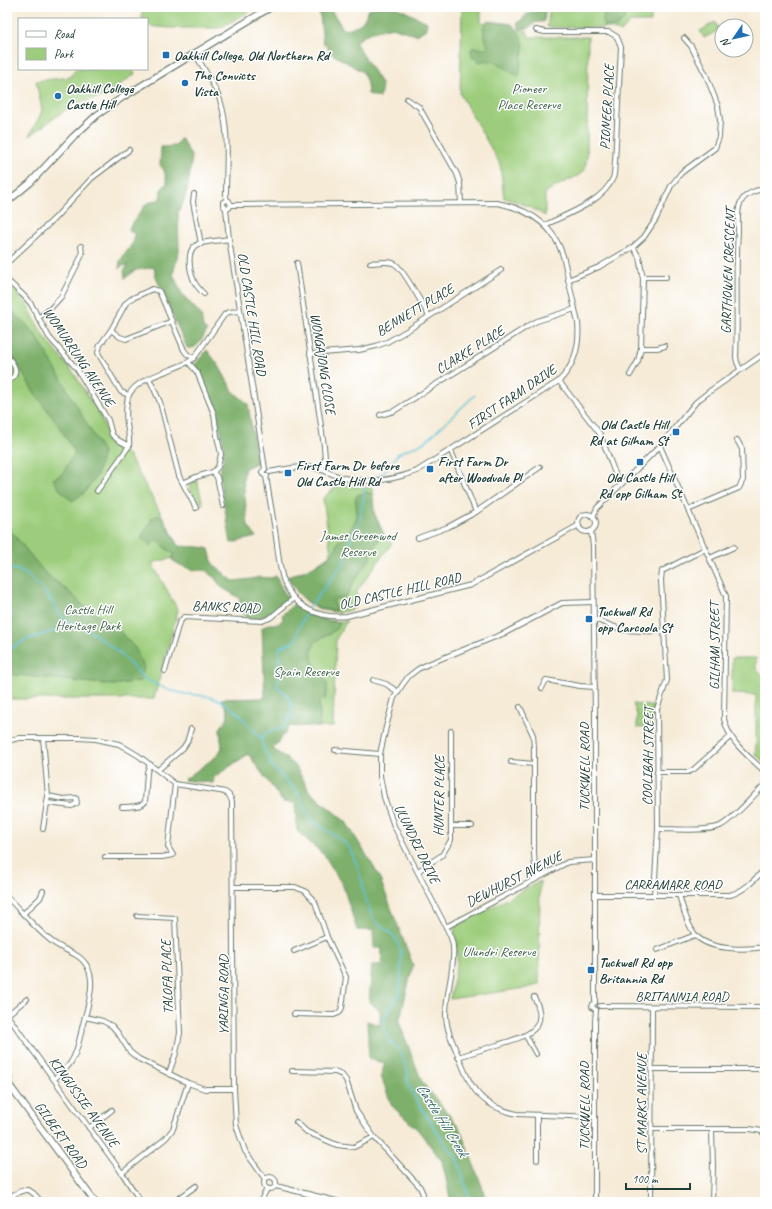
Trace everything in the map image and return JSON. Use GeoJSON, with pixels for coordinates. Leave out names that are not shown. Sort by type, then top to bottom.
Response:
{"type":"FeatureCollection","features":[{"type":"Feature","properties":{"kind":"main road"},"geometry":{"type":"LineString","coordinates":[[7,202],[30,183],[73,137],[98,115],[123,97],[271,7]]}},
{"type":"Feature","properties":{"kind":"main road"},"geometry":{"type":"LineString","coordinates":[[7,1074],[9,1077],[7,1082]]}},
{"type":"Feature","properties":{"kind":"main road","name":"GILBERT ROAD"},"geometry":{"type":"LineString","coordinates":[[7,1082],[95,1202]]}},
{"type":"Feature","properties":{"kind":"street","name":"PIONEER PLACE"},"geometry":{"type":"LineString","coordinates":[[536,30],[545,32],[609,32],[617,37],[621,47],[613,178],[605,191],[591,203],[545,225]]}},
{"type":"Feature","properties":{"kind":"street"},"geometry":{"type":"LineString","coordinates":[[568,280],[605,264],[633,247],[644,237],[656,219],[671,186],[681,173],[715,148],[720,120],[716,99],[691,46],[684,38]]}},
{"type":"Feature","properties":{"kind":"street","name":"OLD CASTLE HILL ROAD"},"geometry":{"type":"LineString","coordinates":[[195,54],[214,88],[223,111],[227,200],[224,201],[223,205],[226,209],[229,239],[265,469],[262,472],[264,476],[266,476],[282,575],[294,598],[315,613],[336,617],[364,612],[457,589],[479,581],[579,525]]}},
{"type":"Feature","properties":{"kind":"street"},"geometry":{"type":"LineString","coordinates":[[408,99],[419,106],[457,174],[460,183],[461,203]]}},
{"type":"Feature","properties":{"kind":"street"},"geometry":{"type":"LineString","coordinates":[[7,263],[54,219],[92,178],[129,150]]}},
{"type":"Feature","properties":{"kind":"street","name":"GARTHOWEN CRESCENT"},"geometry":{"type":"LineString","coordinates":[[740,369],[736,357],[737,239],[739,204],[743,198],[750,193],[757,190],[765,190]]}},
{"type":"Feature","properties":{"kind":"street"},"geometry":{"type":"LineString","coordinates":[[194,194],[193,202],[201,244]]}},
{"type":"Feature","properties":{"kind":"street"},"geometry":{"type":"LineString","coordinates":[[226,209],[229,208],[231,204],[227,200]]}},
{"type":"Feature","properties":{"kind":"street","name":"FIRST FARM DRIVE"},"geometry":{"type":"LineString","coordinates":[[231,204],[497,203],[512,206],[529,213],[545,225],[553,234],[562,254],[575,309],[579,335],[578,345],[571,365],[558,381],[417,471],[389,480],[369,481],[353,480],[322,470],[305,467],[269,472]]}},
{"type":"Feature","properties":{"kind":"street"},"geometry":{"type":"LineString","coordinates":[[204,294],[194,282],[190,254],[197,244],[229,239]]}},
{"type":"Feature","properties":{"kind":"street"},"geometry":{"type":"LineString","coordinates":[[38,318],[50,309],[61,297],[80,259],[82,254],[82,246]]}},
{"type":"Feature","properties":{"kind":"street"},"geometry":{"type":"LineString","coordinates":[[630,375],[638,361],[641,348],[642,277],[639,257],[633,247]]}},
{"type":"Feature","properties":{"kind":"street","name":"WONGAJONG CLOSE"},"geometry":{"type":"LineString","coordinates":[[297,262],[325,452],[322,470]]}},
{"type":"Feature","properties":{"kind":"street"},"geometry":{"type":"LineString","coordinates":[[370,263],[387,262],[395,264],[429,316]]}},
{"type":"Feature","properties":{"kind":"street","name":"BENNETT PLACE"},"geometry":{"type":"LineString","coordinates":[[310,354],[359,350],[376,346],[392,339],[500,270]]}},
{"type":"Feature","properties":{"kind":"street"},"geometry":{"type":"LineString","coordinates":[[642,277],[666,277]]}},
{"type":"Feature","properties":{"kind":"street","name":"WOMURRUNG AVENUE"},"geometry":{"type":"LineString","coordinates":[[7,280],[31,304],[49,336],[77,369],[108,420],[112,435],[129,446]]}},
{"type":"Feature","properties":{"kind":"street"},"geometry":{"type":"LineString","coordinates":[[129,395],[122,392],[98,353],[100,345],[129,301],[154,289],[160,292],[186,352],[194,358]]}},
{"type":"Feature","properties":{"kind":"street"},"geometry":{"type":"LineString","coordinates":[[195,294],[200,290]]}},
{"type":"Feature","properties":{"kind":"street","name":"CLARKE PLACE"},"geometry":{"type":"LineString","coordinates":[[380,415],[394,411],[537,321],[575,309]]}},
{"type":"Feature","properties":{"kind":"street"},"geometry":{"type":"LineString","coordinates":[[97,491],[129,446],[130,439],[126,423],[126,401],[132,390],[149,378],[189,363],[225,314],[240,311]]}},
{"type":"Feature","properties":{"kind":"street"},"geometry":{"type":"LineString","coordinates":[[111,330],[126,339],[172,321]]}},
{"type":"Feature","properties":{"kind":"street"},"geometry":{"type":"LineString","coordinates":[[641,348],[657,348],[665,346]]}},
{"type":"Feature","properties":{"kind":"street"},"geometry":{"type":"LineString","coordinates":[[592,517],[597,508],[660,446],[696,402],[740,369],[765,353]]}},
{"type":"Feature","properties":{"kind":"street"},"geometry":{"type":"LineString","coordinates":[[7,356],[16,372],[16,375],[7,382]]}},
{"type":"Feature","properties":{"kind":"street"},"geometry":{"type":"LineString","coordinates":[[183,483],[212,472],[218,467],[221,454],[216,436],[214,414],[197,372],[189,363]]}},
{"type":"Feature","properties":{"kind":"street"},"geometry":{"type":"LineString","coordinates":[[149,378],[160,402],[179,476],[196,508]]}},
{"type":"Feature","properties":{"kind":"street"},"geometry":{"type":"LineString","coordinates":[[558,381],[600,434],[616,476],[621,484]]}},
{"type":"Feature","properties":{"kind":"street"},"geometry":{"type":"LineString","coordinates":[[688,510],[739,488],[743,480],[742,449],[737,440]]}},
{"type":"Feature","properties":{"kind":"street","name":"GILHAM STREET"},"geometry":{"type":"LineString","coordinates":[[660,446],[726,596],[724,720],[730,737],[736,745],[765,772]]}},
{"type":"Feature","properties":{"kind":"street"},"geometry":{"type":"LineString","coordinates":[[451,450],[476,512]]}},
{"type":"Feature","properties":{"kind":"street"},"geometry":{"type":"LineString","coordinates":[[418,538],[448,527],[476,512],[540,467]]}},
{"type":"Feature","properties":{"kind":"street"},"geometry":{"type":"LineString","coordinates":[[265,469],[269,472],[266,476]]}},
{"type":"Feature","properties":{"kind":"street"},"geometry":{"type":"LineString","coordinates":[[212,472],[217,477],[223,506]]}},
{"type":"Feature","properties":{"kind":"street"},"geometry":{"type":"LineString","coordinates":[[587,515],[592,517],[596,524],[591,531],[583,531],[579,525],[579,521],[582,517],[587,515]]}},
{"type":"Feature","properties":{"kind":"street","name":"TUCKWELL ROAD"},"geometry":{"type":"LineString","coordinates":[[591,531],[594,546],[595,1002]]}},
{"type":"Feature","properties":{"kind":"street"},"geometry":{"type":"LineString","coordinates":[[710,558],[734,547]]}},
{"type":"Feature","properties":{"kind":"street","name":"COOLIBAH STREET"},"geometry":{"type":"LineString","coordinates":[[654,895],[658,828],[657,708],[667,680],[661,580],[662,571],[705,549]]}},
{"type":"Feature","properties":{"kind":"street","name":"BANKS ROAD"},"geometry":{"type":"LineString","coordinates":[[165,671],[179,623],[184,617],[262,621],[270,618],[294,598]]}},
{"type":"Feature","properties":{"kind":"street","name":"ULUNDRI DRIVE"},"geometry":{"type":"LineString","coordinates":[[593,602],[562,603],[505,633],[428,664],[413,673],[398,692],[391,707],[380,754],[381,782],[386,808],[446,927],[453,945],[453,967],[446,1002],[447,1026],[458,1057],[471,1085],[482,1098],[494,1106],[508,1112],[517,1114],[595,1117]]}},
{"type":"Feature","properties":{"kind":"street"},"geometry":{"type":"LineString","coordinates":[[594,620],[623,630],[664,632]]}},
{"type":"Feature","properties":{"kind":"street"},"geometry":{"type":"LineString","coordinates":[[373,680],[386,684],[398,692]]}},
{"type":"Feature","properties":{"kind":"street"},"geometry":{"type":"LineString","coordinates":[[542,688],[546,680],[580,686],[595,686]]}},
{"type":"Feature","properties":{"kind":"street"},"geometry":{"type":"LineString","coordinates":[[520,707],[533,735],[534,853],[535,868],[540,876]]}},
{"type":"Feature","properties":{"kind":"street"},"geometry":{"type":"LineString","coordinates":[[158,770],[183,748],[187,742],[191,728]]}},
{"type":"Feature","properties":{"kind":"street","name":"HUNTER PLACE"},"geometry":{"type":"LineString","coordinates":[[418,871],[442,855],[451,840],[451,730]]}},
{"type":"Feature","properties":{"kind":"street"},"geometry":{"type":"LineString","coordinates":[[657,772],[688,772],[730,737]]}},
{"type":"Feature","properties":{"kind":"street"},"geometry":{"type":"LineString","coordinates":[[7,741],[20,738],[96,739],[119,744],[127,747],[174,784],[168,847],[173,855],[162,857],[105,857]]}},
{"type":"Feature","properties":{"kind":"street"},"geometry":{"type":"LineString","coordinates":[[43,738],[48,796],[43,829]]}},
{"type":"Feature","properties":{"kind":"street"},"geometry":{"type":"LineString","coordinates":[[334,750],[380,754]]}},
{"type":"Feature","properties":{"kind":"street"},"geometry":{"type":"LineString","coordinates":[[511,762],[534,764]]}},
{"type":"Feature","properties":{"kind":"street"},"geometry":{"type":"LineString","coordinates":[[122,807],[138,806],[145,802],[147,772],[150,764]]}},
{"type":"Feature","properties":{"kind":"street","name":"YARINGA ROAD"},"geometry":{"type":"LineString","coordinates":[[174,784],[226,792],[231,796],[234,1089],[236,1125],[245,1151],[265,1179]]}},
{"type":"Feature","properties":{"kind":"street"},"geometry":{"type":"LineString","coordinates":[[658,828],[710,829],[719,826],[729,820],[765,784]]}},
{"type":"Feature","properties":{"kind":"street"},"geometry":{"type":"LineString","coordinates":[[47,803],[72,806],[77,803],[76,798],[63,799],[48,796]]}},
{"type":"Feature","properties":{"kind":"street"},"geometry":{"type":"LineString","coordinates":[[451,826],[472,826]]}},
{"type":"Feature","properties":{"kind":"street","name":"DEWHURST AVENUE"},"geometry":{"type":"LineString","coordinates":[[446,927],[568,862],[595,860]]}},
{"type":"Feature","properties":{"kind":"street","name":"CARRAMARR ROAD"},"geometry":{"type":"LineString","coordinates":[[595,895],[730,896],[745,889],[765,869]]}},
{"type":"Feature","properties":{"kind":"street"},"geometry":{"type":"LineString","coordinates":[[233,887],[281,886],[295,888],[305,891],[315,902],[327,937],[346,977],[342,1008],[339,1013],[334,1015],[294,1014]]}},
{"type":"Feature","properties":{"kind":"street"},"geometry":{"type":"LineString","coordinates":[[23,914],[40,898],[43,891]]}},
{"type":"Feature","properties":{"kind":"street"},"geometry":{"type":"LineString","coordinates":[[679,895],[690,928],[695,935],[707,943],[715,946],[765,947]]}},
{"type":"Feature","properties":{"kind":"street"},"geometry":{"type":"LineString","coordinates":[[7,897],[50,940],[59,947],[75,954],[81,959],[87,965],[92,979],[85,1017],[71,1063],[54,1079]]}},
{"type":"Feature","properties":{"kind":"street","name":"TALOFA PLACE"},"geometry":{"type":"LineString","coordinates":[[137,916],[175,918],[180,1033],[176,1053],[169,1073]]}},
{"type":"Feature","properties":{"kind":"street"},"geometry":{"type":"LineString","coordinates":[[657,950],[695,935]]}},
{"type":"Feature","properties":{"kind":"street"},"geometry":{"type":"LineString","coordinates":[[294,951],[327,937]]}},
{"type":"Feature","properties":{"kind":"street"},"geometry":{"type":"LineString","coordinates":[[458,1057],[526,1036],[536,1026],[539,1018],[539,1007],[534,997]]}},
{"type":"Feature","properties":{"kind":"street"},"geometry":{"type":"LineString","coordinates":[[7,1015],[27,999]]}},
{"type":"Feature","properties":{"kind":"street"},"geometry":{"type":"LineString","coordinates":[[595,1002],[600,1006],[596,1010],[592,1007],[592,1004],[595,1002]]}},
{"type":"Feature","properties":{"kind":"street","name":"BRITANNIA ROAD"},"geometry":{"type":"LineString","coordinates":[[600,1006],[765,1007]]}},
{"type":"Feature","properties":{"kind":"street","name":"ST MARKS AVENUE"},"geometry":{"type":"LineString","coordinates":[[651,1202],[652,1007]]}},
{"type":"Feature","properties":{"kind":"street","name":"TUCKWELL ROAD"},"geometry":{"type":"LineString","coordinates":[[595,1202],[596,1010]]}},
{"type":"Feature","properties":{"kind":"street","name":"KINGUSSIE AVENUE"},"geometry":{"type":"LineString","coordinates":[[7,1015],[142,1202]]}},
{"type":"Feature","properties":{"kind":"street"},"geometry":{"type":"LineString","coordinates":[[85,1017],[102,1021],[112,1026],[130,1052],[139,1059],[188,1083],[205,1089],[234,1089]]}},
{"type":"Feature","properties":{"kind":"street"},"geometry":{"type":"LineString","coordinates":[[526,1036],[536,1054]]}},
{"type":"Feature","properties":{"kind":"street"},"geometry":{"type":"LineString","coordinates":[[652,1069],[765,1069]]}},
{"type":"Feature","properties":{"kind":"street"},"geometry":{"type":"LineString","coordinates":[[292,1071],[335,1072],[342,1075],[346,1080],[356,1111],[374,1137],[420,1187],[423,1194],[423,1202]]}},
{"type":"Feature","properties":{"kind":"street"},"geometry":{"type":"LineString","coordinates":[[122,1173],[166,1138],[173,1129],[188,1083]]}},
{"type":"Feature","properties":{"kind":"street"},"geometry":{"type":"LineString","coordinates":[[89,1128],[112,1110]]}},
{"type":"Feature","properties":{"kind":"street"},"geometry":{"type":"LineString","coordinates":[[537,1115],[537,1160]]}},
{"type":"Feature","properties":{"kind":"street"},"geometry":{"type":"LineString","coordinates":[[296,1122],[307,1132],[336,1145],[354,1148],[374,1137]]}},
{"type":"Feature","properties":{"kind":"street"},"geometry":{"type":"LineString","coordinates":[[652,1129],[750,1129],[761,1131],[765,1134]]}},
{"type":"Feature","properties":{"kind":"street"},"geometry":{"type":"LineString","coordinates":[[712,1130],[712,1202]]}},
{"type":"Feature","properties":{"kind":"street"},"geometry":{"type":"LineString","coordinates":[[267,1189],[264,1182],[265,1179],[271,1177],[275,1179],[276,1186]]}},
{"type":"Feature","properties":{"kind":"street"},"geometry":{"type":"LineString","coordinates":[[174,1202],[196,1186]]}},
{"type":"Feature","properties":{"kind":"street"},"geometry":{"type":"LineString","coordinates":[[267,1189],[274,1188],[276,1186],[340,1202]]}},
{"type":"Feature","properties":{"kind":"street"},"geometry":{"type":"LineString","coordinates":[[260,1202],[267,1189]]}},
{"type":"Feature","properties":{"kind":"street"},"geometry":{"type":"LineString","coordinates":[[7,1198],[24,1190],[28,1190],[34,1193],[41,1202]]}},
{"type":"Feature","properties":{"kind":"green space"},"geometry":{"type":"Polygon","coordinates":[[[142,7],[257,7],[220,28],[170,28],[148,26],[148,18],[142,18],[142,7]]]}},
{"type":"Feature","properties":{"kind":"green space"},"geometry":{"type":"Polygon","coordinates":[[[319,7],[329,7],[344,30],[360,24],[367,11],[374,7],[396,7],[427,22],[426,29],[416,35],[392,27],[369,33],[355,42],[382,85],[380,98],[368,94],[367,84],[363,72],[332,54],[323,43],[319,7]]]}},
{"type":"Feature","properties":{"kind":"green space"},"geometry":{"type":"Polygon","coordinates":[[[537,7],[546,7],[544,22],[535,23],[529,28],[520,29],[517,24],[537,7]]]}},
{"type":"Feature","properties":{"kind":"green space"},"geometry":{"type":"Polygon","coordinates":[[[550,7],[651,7],[651,22],[630,22],[620,33],[617,30],[608,28],[547,27],[550,7]]]}},
{"type":"Feature","properties":{"kind":"green space"},"geometry":{"type":"Polygon","coordinates":[[[604,7],[625,7],[624,20],[617,27],[603,26],[604,7]]]}},
{"type":"Feature","properties":{"kind":"green space","name":"Pioneer Place Reserve"},"geometry":{"type":"Polygon","coordinates":[[[462,9],[481,10],[481,22],[527,31],[529,37],[588,37],[587,156],[585,170],[579,175],[545,192],[545,216],[525,205],[504,198],[500,164],[460,94],[462,9]]]}},
{"type":"Feature","properties":{"kind":"green space"},"geometry":{"type":"Polygon","coordinates":[[[487,21],[512,24],[520,34],[524,44],[519,77],[501,65],[490,61],[480,62],[472,57],[471,50],[473,47],[484,49],[488,48],[483,27],[487,21]]]}},
{"type":"Feature","properties":{"kind":"green space"},"geometry":{"type":"Polygon","coordinates":[[[714,23],[714,33],[704,38],[700,31],[714,23]]]}},
{"type":"Feature","properties":{"kind":"green space"},"geometry":{"type":"Polygon","coordinates":[[[74,70],[133,70],[135,74],[104,96],[74,104],[29,136],[42,110],[36,81],[71,77],[74,70]]]}},
{"type":"Feature","properties":{"kind":"green space"},"geometry":{"type":"Polygon","coordinates":[[[181,138],[192,157],[188,186],[183,203],[178,212],[179,251],[173,274],[182,294],[201,315],[203,328],[207,331],[199,343],[191,348],[187,348],[158,282],[154,267],[136,270],[125,278],[124,271],[128,265],[121,266],[119,269],[120,261],[134,241],[134,232],[130,232],[129,228],[146,204],[160,199],[161,190],[167,183],[164,170],[160,165],[161,147],[175,146],[181,138]]]}},
{"type":"Feature","properties":{"kind":"green space","name":"Castle Hill Heritage Park"},"geometry":{"type":"Polygon","coordinates":[[[7,283],[22,297],[41,332],[75,375],[101,417],[109,440],[129,456],[184,555],[152,563],[178,610],[154,699],[7,699],[7,283]]]}},
{"type":"Feature","properties":{"kind":"green space"},"geometry":{"type":"Polygon","coordinates":[[[7,305],[36,335],[103,452],[97,476],[83,494],[72,501],[60,490],[53,479],[62,474],[75,452],[32,389],[7,346],[7,305]]]}},
{"type":"Feature","properties":{"kind":"green space"},"geometry":{"type":"Polygon","coordinates":[[[207,350],[219,366],[233,391],[248,404],[257,463],[245,468],[243,479],[248,526],[256,537],[231,543],[219,475],[224,454],[221,432],[215,408],[200,374],[194,366],[207,350]]]}},
{"type":"Feature","properties":{"kind":"green space"},"geometry":{"type":"Polygon","coordinates":[[[197,480],[203,505],[200,501],[195,499],[189,487],[190,484],[197,480]]]}},
{"type":"Feature","properties":{"kind":"green space","name":"James Greenwod Reserve"},"geometry":{"type":"Polygon","coordinates":[[[340,484],[372,488],[374,513],[387,541],[392,543],[357,591],[355,608],[347,611],[330,612],[315,607],[302,597],[288,577],[311,568],[331,554],[323,498],[340,484]]]}},
{"type":"Feature","properties":{"kind":"green space","name":"James Greenwod Reserve"},"geometry":{"type":"Polygon","coordinates":[[[368,492],[373,495],[374,513],[383,533],[375,546],[370,559],[345,597],[333,600],[335,611],[326,610],[306,601],[296,591],[288,577],[319,563],[334,551],[340,540],[355,522],[357,516],[357,495],[368,492]]]}},
{"type":"Feature","properties":{"kind":"green space"},"geometry":{"type":"Polygon","coordinates":[[[162,516],[178,546],[209,549],[213,564],[233,581],[259,577],[271,578],[276,576],[289,599],[274,611],[261,618],[249,619],[244,616],[241,610],[239,598],[221,587],[215,578],[205,570],[191,569],[180,565],[172,560],[174,554],[157,540],[150,546],[141,537],[152,518],[162,516]]]}},
{"type":"Feature","properties":{"kind":"green space"},"geometry":{"type":"Polygon","coordinates":[[[7,526],[45,573],[66,589],[86,608],[115,626],[135,648],[144,667],[141,681],[113,685],[7,674],[7,526]]]}},
{"type":"Feature","properties":{"kind":"green space"},"geometry":{"type":"Polygon","coordinates":[[[294,604],[316,617],[340,622],[335,630],[317,641],[312,652],[313,662],[327,684],[325,699],[319,701],[319,727],[290,726],[273,749],[295,765],[310,792],[346,822],[378,874],[413,965],[399,1022],[422,1082],[459,1127],[482,1186],[486,1202],[451,1202],[442,1161],[418,1130],[392,1106],[381,1076],[385,1063],[369,1059],[367,1021],[380,1025],[380,1011],[369,1001],[372,965],[381,965],[382,948],[374,948],[373,930],[357,930],[343,886],[325,856],[297,831],[295,803],[283,802],[248,754],[214,777],[213,783],[184,780],[217,756],[222,748],[220,729],[228,717],[227,709],[221,699],[265,698],[262,628],[268,624],[278,624],[283,619],[282,615],[294,604]]]}},
{"type":"Feature","properties":{"kind":"green space","name":"Spain Reserve"},"geometry":{"type":"Polygon","coordinates":[[[297,606],[302,610],[320,618],[334,621],[347,621],[336,639],[333,727],[290,726],[214,777],[213,783],[184,780],[217,756],[222,748],[220,729],[228,717],[227,709],[221,699],[284,698],[297,606]]]}},
{"type":"Feature","properties":{"kind":"green space"},"geometry":{"type":"Polygon","coordinates":[[[732,658],[756,658],[756,669],[765,678],[765,763],[755,754],[756,695],[732,694],[732,658]]]}},
{"type":"Feature","properties":{"kind":"green space"},"geometry":{"type":"Polygon","coordinates":[[[633,704],[653,706],[652,727],[637,728],[637,715],[633,704]]]}},
{"type":"Feature","properties":{"kind":"green space","name":"Ulundri Reserve"},"geometry":{"type":"Polygon","coordinates":[[[540,881],[539,985],[450,999],[457,964],[457,943],[454,929],[456,926],[540,881]]]}},
{"type":"Feature","properties":{"kind":"waterway","name":"Castle Hill Creek"},"geometry":{"type":"LineString","coordinates":[[371,480],[384,472],[398,454],[427,440],[475,395]]}},
{"type":"Feature","properties":{"kind":"waterway","name":"Castle Hill Creek"},"geometry":{"type":"LineString","coordinates":[[365,488],[360,520],[350,540],[344,562],[308,609],[297,632],[296,640],[280,647],[279,661],[276,670],[279,676],[277,686],[290,701],[291,710],[289,720],[284,727],[277,730],[268,731],[261,738],[263,747],[270,759],[271,765],[297,792],[307,813],[313,821],[349,847],[357,865],[364,895],[372,915],[376,922],[392,934],[397,941],[401,951],[401,982],[398,996],[386,1015],[384,1025],[386,1034],[391,1043],[397,1047],[401,1053],[408,1073],[407,1080],[415,1098],[447,1147],[456,1156],[471,1202]]}},
{"type":"Feature","properties":{"kind":"waterway"},"geometry":{"type":"LineString","coordinates":[[7,568],[18,570],[26,574],[45,592],[59,613],[66,620],[95,634],[117,651],[145,679],[168,690],[206,696],[222,701],[237,712],[261,738]]}},
{"type":"Feature","properties":{"kind":"waterway"},"geometry":{"type":"LineString","coordinates":[[7,651],[25,640],[74,625]]}},
{"type":"Feature","properties":{"kind":"place","name":"Oakhill College, Old Northern Rd"},"geometry":{"type":"Point","coordinates":[166,55]}},
{"type":"Feature","properties":{"kind":"place","name":"The Convicts Vista"},"geometry":{"type":"Point","coordinates":[185,83]}},
{"type":"Feature","properties":{"kind":"place","name":"Oakhill College Castle Hill"},"geometry":{"type":"Point","coordinates":[58,96]}},
{"type":"Feature","properties":{"kind":"place","name":"Old Castle Hill Rd at Gilham St"},"geometry":{"type":"Point","coordinates":[676,432]}},
{"type":"Feature","properties":{"kind":"place","name":"Old Castle Hill Rd opp Gilham St"},"geometry":{"type":"Point","coordinates":[640,462]}},
{"type":"Feature","properties":{"kind":"place","name":"First Farm Dr after Woodvale Pl"},"geometry":{"type":"Point","coordinates":[430,469]}},
{"type":"Feature","properties":{"kind":"place","name":"First Farm Dr before Old Castle Hill Rd"},"geometry":{"type":"Point","coordinates":[288,473]}},
{"type":"Feature","properties":{"kind":"place","name":"Tuckwell Rd opp Carcoola St"},"geometry":{"type":"Point","coordinates":[589,619]}},
{"type":"Feature","properties":{"kind":"place","name":"Tuckwell Rd opp Britannia Rd"},"geometry":{"type":"Point","coordinates":[591,970]}}]}
